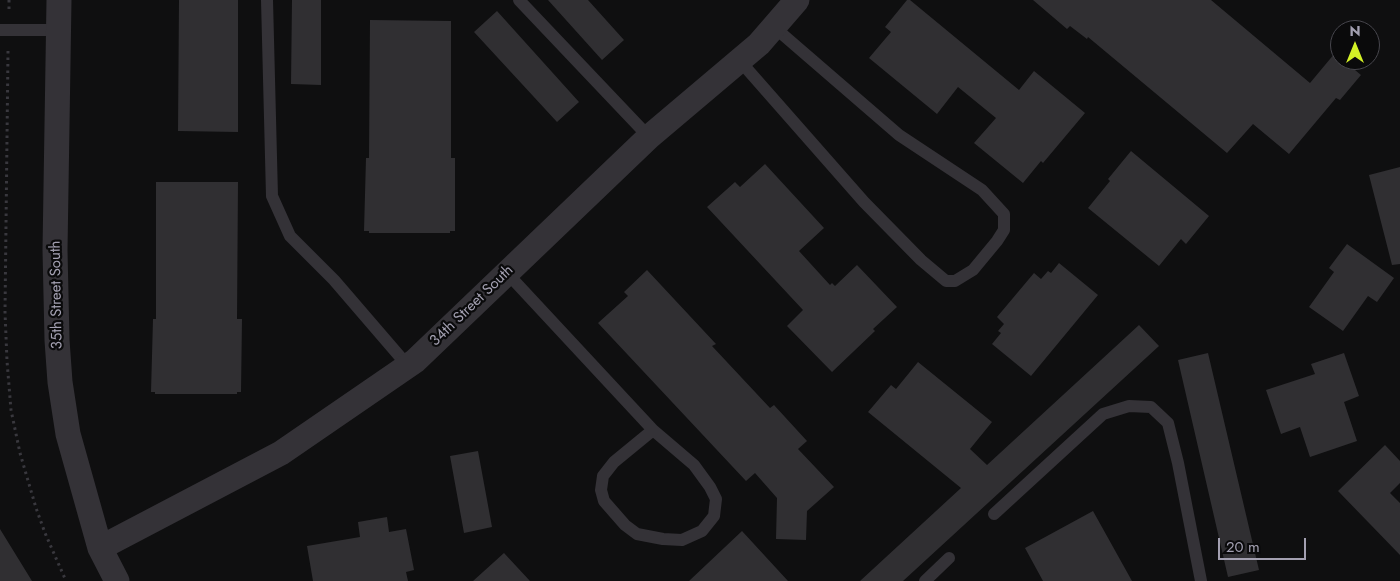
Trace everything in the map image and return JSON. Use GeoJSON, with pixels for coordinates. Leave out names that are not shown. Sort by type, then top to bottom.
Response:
{"type":"FeatureCollection","features":[{"type":"Feature","properties":{"kind":"street","name":"35th Street South"},"geometry":{"type":"LineString","coordinates":[[59,0],[55,250],[60,382],[68,434],[100,548],[117,581]]}},
{"type":"Feature","properties":{"kind":"street","name":"34th Street South"},"geometry":{"type":"LineString","coordinates":[[100,548],[281,453],[415,361],[649,137],[759,44],[797,0]]}},
{"type":"Feature","properties":{"kind":"lane"},"geometry":{"type":"LineString","coordinates":[[267,0],[272,196],[290,236],[334,280],[408,366]]}},
{"type":"Feature","properties":{"kind":"lane"},"geometry":{"type":"LineString","coordinates":[[519,0],[649,137]]}},
{"type":"Feature","properties":{"kind":"lane"},"geometry":{"type":"LineString","coordinates":[[740,61],[864,202],[921,260],[946,281],[955,281],[972,270],[998,241],[1004,230],[1004,214],[982,190],[899,135],[774,27]]}},
{"type":"Feature","properties":{"kind":"lane"},"geometry":{"type":"LineString","coordinates":[[4,30],[60,30]]}},
{"type":"Feature","properties":{"kind":"lane"},"geometry":{"type":"LineString","coordinates":[[507,273],[653,430],[694,465],[710,487],[716,499],[714,516],[702,531],[682,540],[663,539],[637,534],[625,525],[604,501],[601,490],[603,476],[614,462],[653,430]]}},
{"type":"Feature","properties":{"kind":"lane"},"geometry":{"type":"LineString","coordinates":[[994,514],[1103,414],[1129,406],[1150,407],[1168,423],[1178,463],[1201,581]]}},
{"type":"Feature","properties":{"kind":"lane"},"geometry":{"type":"LineString","coordinates":[[925,581],[949,558]]}},
{"type":"Feature","properties":{"kind":"path"},"geometry":{"type":"LineString","coordinates":[[9,0],[4,30],[5,312],[11,410],[20,453],[36,508],[66,581]]}},
{"type":"Feature","properties":{"kind":"building"},"geometry":{"type":"Polygon","coordinates":[[[179,0],[238,0],[238,132],[178,131],[179,0]]]}},
{"type":"Feature","properties":{"kind":"building"},"geometry":{"type":"Polygon","coordinates":[[[292,0],[321,0],[321,85],[291,84],[292,0]]]}},
{"type":"Feature","properties":{"kind":"building"},"geometry":{"type":"Polygon","coordinates":[[[548,0],[588,0],[624,40],[602,60],[548,0]]]}},
{"type":"Feature","properties":{"kind":"building"},"geometry":{"type":"Polygon","coordinates":[[[907,0],[910,0],[1019,90],[1034,71],[1085,113],[1043,163],[1041,161],[1023,183],[974,143],[996,118],[958,87],[937,114],[869,58],[891,32],[885,27],[907,0]]]}},
{"type":"Feature","properties":{"kind":"building"},"geometry":{"type":"Polygon","coordinates":[[[1033,0],[1211,0],[1310,83],[1330,59],[1330,70],[1355,70],[1361,75],[1340,100],[1336,98],[1289,154],[1253,124],[1227,153],[1088,37],[1087,39],[1070,26],[1067,29],[1033,0]]]}},
{"type":"Feature","properties":{"kind":"building"},"geometry":{"type":"Polygon","coordinates":[[[497,11],[579,102],[557,122],[474,32],[497,11]]]}},
{"type":"Feature","properties":{"kind":"building"},"geometry":{"type":"Polygon","coordinates":[[[370,20],[451,21],[451,158],[455,158],[455,231],[450,231],[450,233],[369,233],[369,231],[364,231],[366,158],[369,158],[370,20]]]}},
{"type":"Feature","properties":{"kind":"building"},"geometry":{"type":"Polygon","coordinates":[[[1131,151],[1209,216],[1186,244],[1181,239],[1159,266],[1088,208],[1131,151]]]}},
{"type":"Feature","properties":{"kind":"building"},"geometry":{"type":"Polygon","coordinates":[[[765,164],[824,228],[799,251],[830,285],[832,283],[835,286],[857,265],[897,307],[832,372],[787,326],[803,310],[707,207],[735,182],[740,187],[765,164]]]}},
{"type":"Feature","properties":{"kind":"building"},"geometry":{"type":"Polygon","coordinates":[[[1400,167],[1400,264],[1392,265],[1369,175],[1400,167]]]}},
{"type":"Feature","properties":{"kind":"building"},"geometry":{"type":"Polygon","coordinates":[[[156,182],[238,182],[237,319],[242,319],[241,392],[237,392],[237,394],[155,394],[155,392],[151,392],[153,319],[156,319],[156,182]]]}},
{"type":"Feature","properties":{"kind":"building"},"geometry":{"type":"Polygon","coordinates":[[[1347,244],[1394,278],[1377,302],[1368,296],[1343,331],[1309,307],[1334,272],[1329,268],[1347,244]]]}},
{"type":"Feature","properties":{"kind":"building"},"geometry":{"type":"Polygon","coordinates":[[[1059,263],[1098,295],[1031,376],[992,344],[1001,333],[998,331],[1004,324],[997,317],[1034,273],[1041,279],[1048,271],[1051,273],[1059,263]]]}},
{"type":"Feature","properties":{"kind":"building"},"geometry":{"type":"Polygon","coordinates":[[[647,270],[716,344],[712,346],[770,408],[774,405],[807,441],[798,449],[834,487],[807,511],[806,540],[776,539],[777,498],[755,473],[746,481],[598,323],[628,296],[624,292],[647,270]]]}},
{"type":"Feature","properties":{"kind":"building"},"geometry":{"type":"Polygon","coordinates":[[[1139,325],[1159,346],[903,581],[860,581],[961,488],[868,412],[891,385],[896,389],[918,362],[992,422],[970,449],[987,465],[1139,325]]]}},
{"type":"Feature","properties":{"kind":"building"},"geometry":{"type":"Polygon","coordinates":[[[1208,353],[1259,570],[1228,577],[1178,360],[1208,353]]]}},
{"type":"Feature","properties":{"kind":"building"},"geometry":{"type":"Polygon","coordinates":[[[1344,353],[1359,396],[1344,402],[1357,441],[1310,457],[1300,427],[1281,434],[1266,390],[1315,374],[1311,364],[1344,353]]]}},
{"type":"Feature","properties":{"kind":"building"},"geometry":{"type":"Polygon","coordinates":[[[1385,445],[1400,461],[1400,483],[1390,493],[1400,503],[1400,555],[1338,491],[1385,445]]]}},
{"type":"Feature","properties":{"kind":"building"},"geometry":{"type":"Polygon","coordinates":[[[478,451],[492,527],[464,533],[450,456],[478,451]]]}},
{"type":"Feature","properties":{"kind":"building"},"geometry":{"type":"Polygon","coordinates":[[[1093,511],[1132,581],[1043,581],[1025,548],[1093,511]]]}},
{"type":"Feature","properties":{"kind":"building"},"geometry":{"type":"Polygon","coordinates":[[[387,517],[389,532],[406,529],[414,570],[406,572],[408,581],[313,581],[307,546],[360,537],[358,522],[387,517]]]}},
{"type":"Feature","properties":{"kind":"building"},"geometry":{"type":"Polygon","coordinates":[[[0,529],[32,581],[0,581],[0,529]]]}},
{"type":"Feature","properties":{"kind":"building"},"geometry":{"type":"Polygon","coordinates":[[[742,531],[788,581],[689,581],[742,531]]]}},
{"type":"Feature","properties":{"kind":"building"},"geometry":{"type":"Polygon","coordinates":[[[504,553],[530,581],[473,581],[504,553]]]}}]}
